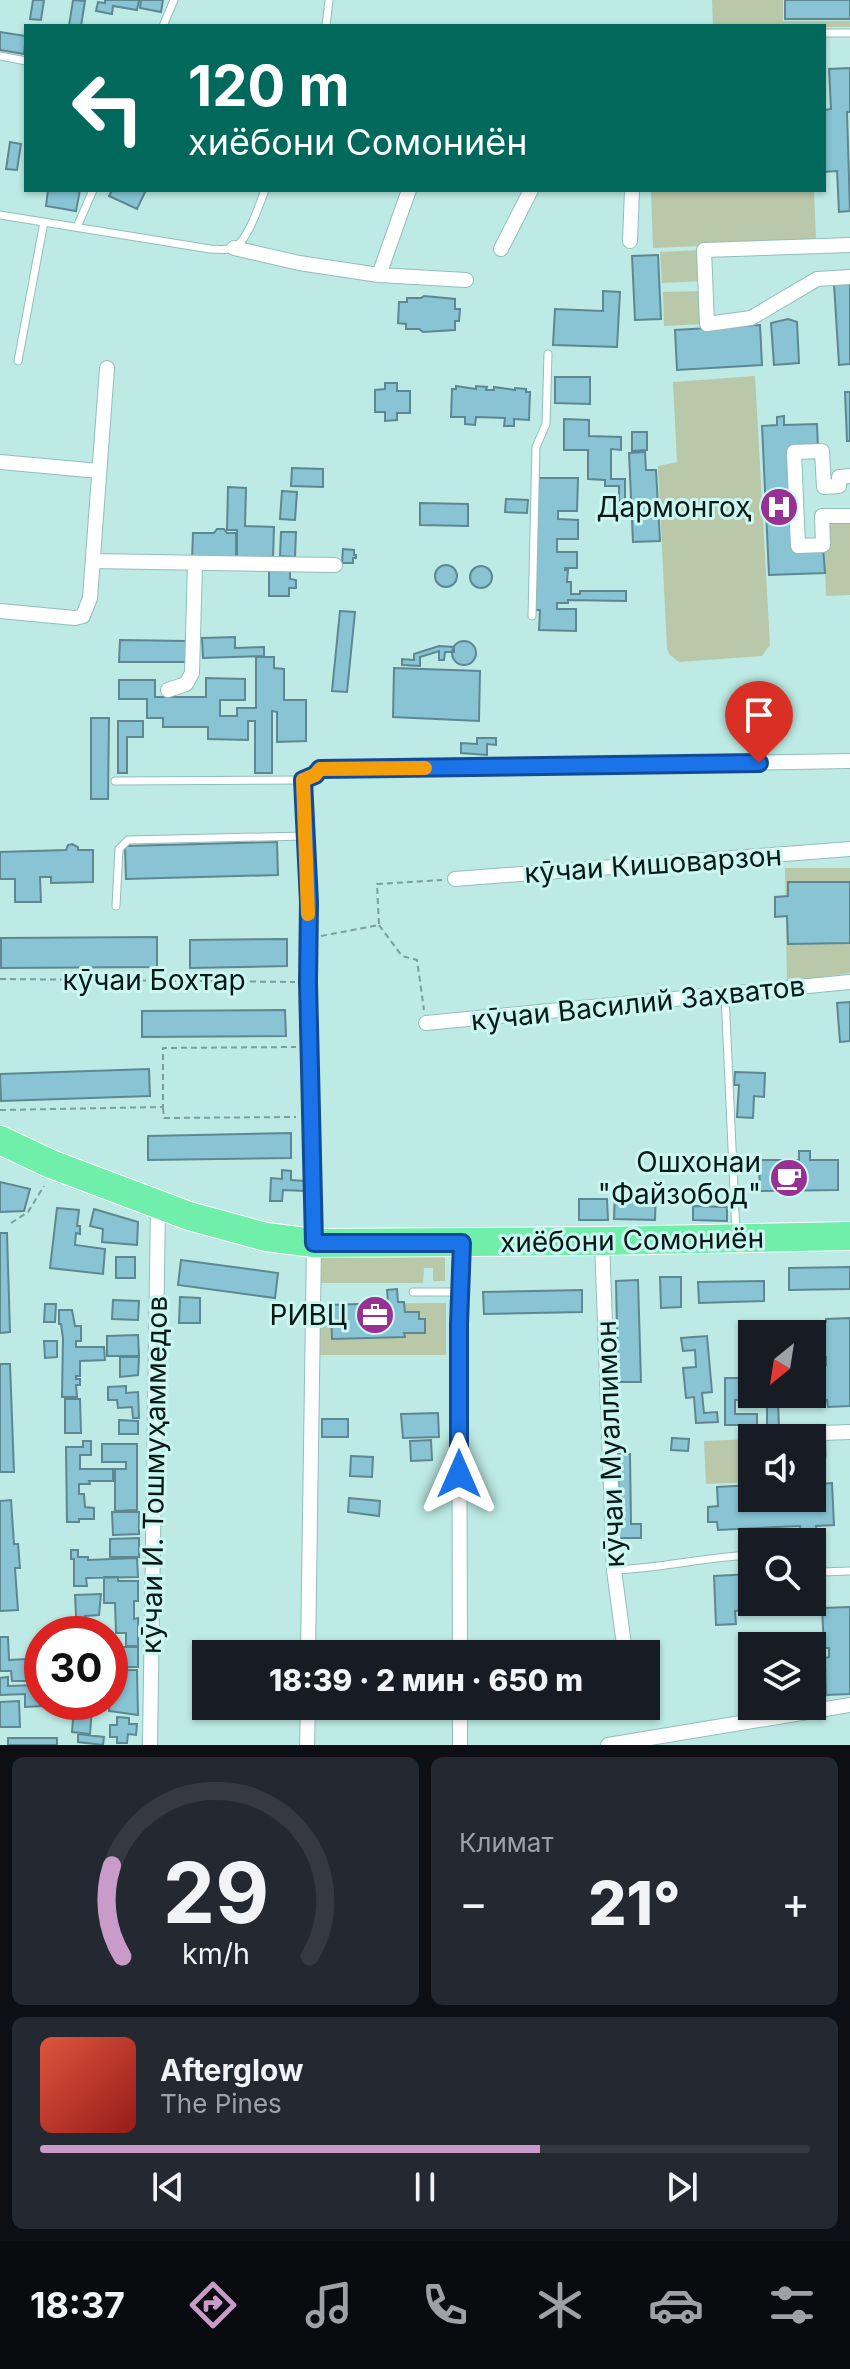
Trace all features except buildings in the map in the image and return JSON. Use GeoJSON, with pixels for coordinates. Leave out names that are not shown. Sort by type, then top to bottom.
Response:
{"type":"FeatureCollection","features":[{"type":"Feature","properties":{"kind":"highway","name":"хиёбони Сомониён"},"geometry":{"type":"LineString","coordinates":[[0,1140],[158,1211]]}},
{"type":"Feature","properties":{"kind":"highway","name":"хиёбони Сомониён"},"geometry":{"type":"LineString","coordinates":[[0,1151],[48,1172],[158,1211],[314,1248],[602,1247],[850,1236]]}},
{"type":"Feature","properties":{"kind":"highway","name":"хиёбони Сомониён"},"geometry":{"type":"LineString","coordinates":[[736,1243],[850,1246]]}},
{"type":"Feature","properties":{"kind":"street"},"geometry":{"type":"LineString","coordinates":[[379,275],[408,192]]}},
{"type":"Feature","properties":{"kind":"street"},"geometry":{"type":"LineString","coordinates":[[501,249],[530,192]]}},
{"type":"Feature","properties":{"kind":"street"},"geometry":{"type":"LineString","coordinates":[[630,241],[632,192]]}},
{"type":"Feature","properties":{"kind":"street"},"geometry":{"type":"LineString","coordinates":[[850,245],[704,250],[707,324],[751,318],[817,279],[850,277]]}},
{"type":"Feature","properties":{"kind":"street"},"geometry":{"type":"LineString","coordinates":[[234,248],[299,263],[379,275],[466,280]]}},
{"type":"Feature","properties":{"kind":"street"},"geometry":{"type":"LineString","coordinates":[[0,611],[75,618],[83,616],[90,598],[107,368]]}},
{"type":"Feature","properties":{"kind":"street"},"geometry":{"type":"LineString","coordinates":[[850,476],[839,477],[839,486],[824,487],[822,451],[794,452],[798,546],[823,545],[822,516],[850,516]]}},
{"type":"Feature","properties":{"kind":"street"},"geometry":{"type":"LineString","coordinates":[[0,462],[99,471]]}},
{"type":"Feature","properties":{"kind":"street"},"geometry":{"type":"LineString","coordinates":[[93,561],[335,565]]}},
{"type":"Feature","properties":{"kind":"street"},"geometry":{"type":"LineString","coordinates":[[168,690],[186,684],[192,673],[195,563]]}},
{"type":"Feature","properties":{"kind":"street"},"geometry":{"type":"LineString","coordinates":[[308,1640],[314,1248],[303,780],[320,769],[850,761]]}},
{"type":"Feature","properties":{"kind":"street","name":"кӯчаи Кишоварзон"},"geometry":{"type":"LineString","coordinates":[[455,879],[850,849]]}},
{"type":"Feature","properties":{"kind":"street","name":"кӯчаи Василий Захватов"},"geometry":{"type":"LineString","coordinates":[[426,1023],[850,982]]}},
{"type":"Feature","properties":{"kind":"street","name":"кӯчаи И. Тошмуҳаммедов"},"geometry":{"type":"LineString","coordinates":[[150,1745],[158,1211]]}},
{"type":"Feature","properties":{"kind":"street","name":"кӯчаи Муаллимон"},"geometry":{"type":"LineString","coordinates":[[602,1247],[614,1570],[623,1640]]}},
{"type":"Feature","properties":{"kind":"street"},"geometry":{"type":"LineString","coordinates":[[460,1640],[462,1249]]}},
{"type":"Feature","properties":{"kind":"street"},"geometry":{"type":"LineString","coordinates":[[826,1433],[850,1432]]}},
{"type":"Feature","properties":{"kind":"street"},"geometry":{"type":"LineString","coordinates":[[608,1745],[850,1705]]}},
{"type":"Feature","properties":{"kind":"street"},"geometry":{"type":"LineString","coordinates":[[307,1745],[308,1720]]}},
{"type":"Feature","properties":{"kind":"street"},"geometry":{"type":"LineString","coordinates":[[460,1720],[460,1745]]}},
{"type":"Feature","properties":{"kind":"lane"},"geometry":{"type":"LineString","coordinates":[[164,24],[174,0]]}},
{"type":"Feature","properties":{"kind":"lane"},"geometry":{"type":"LineString","coordinates":[[326,24],[329,0]]}},
{"type":"Feature","properties":{"kind":"lane"},"geometry":{"type":"LineString","coordinates":[[826,33],[850,33]]}},
{"type":"Feature","properties":{"kind":"lane"},"geometry":{"type":"LineString","coordinates":[[0,56],[24,61]]}},
{"type":"Feature","properties":{"kind":"lane"},"geometry":{"type":"LineString","coordinates":[[77,227],[92,192]]}},
{"type":"Feature","properties":{"kind":"lane"},"geometry":{"type":"LineString","coordinates":[[0,215],[210,249],[234,248],[254,218],[264,192]]}},
{"type":"Feature","properties":{"kind":"lane"},"geometry":{"type":"LineString","coordinates":[[18,361],[44,222]]}},
{"type":"Feature","properties":{"kind":"lane"},"geometry":{"type":"LineString","coordinates":[[532,616],[536,447],[546,424],[548,354]]}},
{"type":"Feature","properties":{"kind":"lane"},"geometry":{"type":"LineString","coordinates":[[115,781],[303,780]]}},
{"type":"Feature","properties":{"kind":"lane"},"geometry":{"type":"LineString","coordinates":[[116,906],[119,849],[128,840],[306,836]]}},
{"type":"Feature","properties":{"kind":"lane"},"geometry":{"type":"LineString","coordinates":[[725,995],[736,1243]]}},
{"type":"Feature","properties":{"kind":"lane"},"geometry":{"type":"LineString","coordinates":[[413,1292],[460,1292]]}},
{"type":"Feature","properties":{"kind":"lane"},"geometry":{"type":"LineString","coordinates":[[614,1570],[738,1556]]}},
{"type":"Feature","properties":{"kind":"lane"},"geometry":{"type":"LineString","coordinates":[[826,1572],[850,1571]]}},
{"type":"Feature","properties":{"kind":"path"},"geometry":{"type":"LineString","coordinates":[[426,1023],[417,960],[402,956],[379,925],[377,884],[455,879]]}},
{"type":"Feature","properties":{"kind":"path"},"geometry":{"type":"LineString","coordinates":[[308,938],[379,925]]}},
{"type":"Feature","properties":{"kind":"path","name":"кӯчаи Бохтар"},"geometry":{"type":"LineString","coordinates":[[0,979],[308,982]]}},
{"type":"Feature","properties":{"kind":"path"},"geometry":{"type":"LineString","coordinates":[[309,1047],[163,1048],[163,1107],[164,1118],[311,1117]]}},
{"type":"Feature","properties":{"kind":"path"},"geometry":{"type":"LineString","coordinates":[[0,1110],[163,1107]]}},
{"type":"Feature","properties":{"kind":"path"},"geometry":{"type":"LineString","coordinates":[[11,1223],[28,1212],[48,1172]]}},
{"type":"Feature","properties":{"kind":"green space"},"geometry":{"type":"Polygon","coordinates":[[[712,0],[783,0],[783,21],[850,21],[850,27],[826,27],[826,24],[713,24],[712,0]]]}},
{"type":"Feature","properties":{"kind":"green space"},"geometry":{"type":"Polygon","coordinates":[[[651,192],[814,192],[816,241],[653,248],[651,192]]]}},
{"type":"Feature","properties":{"kind":"green space"},"geometry":{"type":"Polygon","coordinates":[[[701,250],[703,281],[662,283],[660,252],[701,250]]]}},
{"type":"Feature","properties":{"kind":"green space"},"geometry":{"type":"Polygon","coordinates":[[[702,291],[704,324],[664,326],[663,292],[702,291]]]}},
{"type":"Feature","properties":{"kind":"green space"},"geometry":{"type":"Polygon","coordinates":[[[755,376],[770,645],[762,656],[679,662],[667,649],[658,466],[677,462],[673,382],[755,376]]]}},
{"type":"Feature","properties":{"kind":"green space"},"geometry":{"type":"Polygon","coordinates":[[[850,516],[850,595],[826,596],[823,517],[850,516]]]}},
{"type":"Feature","properties":{"kind":"green space"},"geometry":{"type":"Polygon","coordinates":[[[785,868],[850,868],[850,973],[787,982],[785,868]]]}},
{"type":"Feature","properties":{"kind":"green space"},"geometry":{"type":"Polygon","coordinates":[[[319,1252],[445,1252],[445,1281],[433,1281],[433,1268],[424,1268],[423,1283],[319,1283],[319,1252]]]}},
{"type":"Feature","properties":{"kind":"green space"},"geometry":{"type":"Polygon","coordinates":[[[446,1303],[446,1355],[317,1355],[316,1304],[446,1303]]]}},
{"type":"Feature","properties":{"kind":"green space"},"geometry":{"type":"Polygon","coordinates":[[[738,1440],[738,1483],[706,1484],[704,1441],[738,1440]]]}},
{"type":"Feature","properties":{"kind":"slow traffic"},"geometry":{"type":"LineString","coordinates":[[308,914],[303,780],[309,779],[320,769],[425,768]]}},
{"type":"Feature","properties":{"kind":"place","name":"Дармонгоҳ"},"geometry":{"type":"Point","coordinates":[779,507]}},
{"type":"Feature","properties":{"kind":"place","name":"Ошхонаи \"Файзобод\""},"geometry":{"type":"Point","coordinates":[789,1178]}},
{"type":"Feature","properties":{"kind":"place","name":"РИВЦ"},"geometry":{"type":"Point","coordinates":[375,1315]}},
{"type":"Feature","properties":{"kind":"route"},"geometry":{"type":"LineString","coordinates":[[459,1474],[462,1243],[314,1243],[309,902],[303,780],[309,779],[320,769],[759,763]]}}]}
